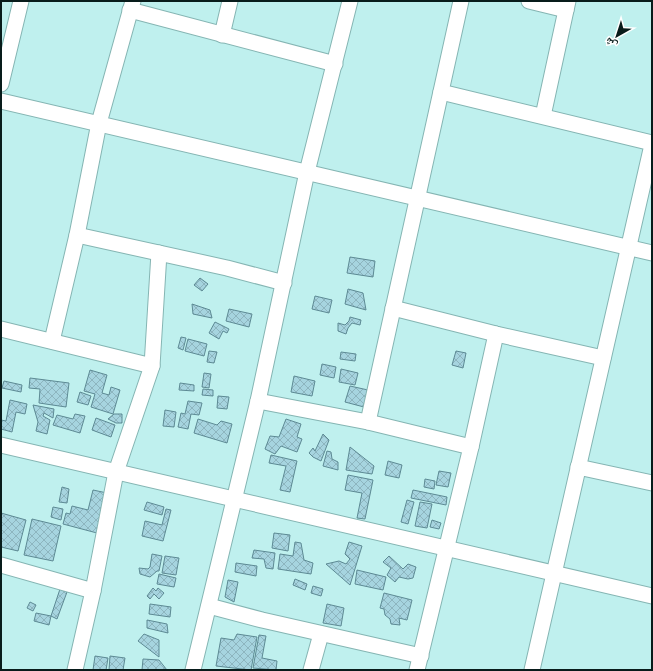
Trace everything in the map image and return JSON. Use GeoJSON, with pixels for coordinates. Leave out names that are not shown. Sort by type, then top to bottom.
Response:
{"type":"FeatureCollection","features":[{"type":"Feature","properties":{"kind":"street"},"geometry":{"type":"LineString","coordinates":[[1,84],[21,1]]}},
{"type":"Feature","properties":{"kind":"street"},"geometry":{"type":"LineString","coordinates":[[222,35],[230,1]]}},
{"type":"Feature","properties":{"kind":"street"},"geometry":{"type":"LineString","coordinates":[[193,670],[210,606],[258,401],[307,172],[350,1]]}},
{"type":"Feature","properties":{"kind":"street"},"geometry":{"type":"LineString","coordinates":[[368,422],[461,1]]}},
{"type":"Feature","properties":{"kind":"street"},"geometry":{"type":"LineString","coordinates":[[529,1],[567,5],[543,116]]}},
{"type":"Feature","properties":{"kind":"street"},"geometry":{"type":"LineString","coordinates":[[52,341],[77,235],[99,123],[132,6],[222,35],[335,64]]}},
{"type":"Feature","properties":{"kind":"street"},"geometry":{"type":"LineString","coordinates":[[441,92],[652,144],[532,670]]}},
{"type":"Feature","properties":{"kind":"street"},"geometry":{"type":"LineString","coordinates":[[1,100],[652,253]]}},
{"type":"Feature","properties":{"kind":"street"},"geometry":{"type":"LineString","coordinates":[[77,235],[227,268],[284,283]]}},
{"type":"Feature","properties":{"kind":"street"},"geometry":{"type":"LineString","coordinates":[[74,670],[93,590],[116,472],[152,366],[159,253]]}},
{"type":"Feature","properties":{"kind":"street"},"geometry":{"type":"LineString","coordinates":[[393,308],[496,334],[603,358]]}},
{"type":"Feature","properties":{"kind":"street"},"geometry":{"type":"LineString","coordinates":[[1,329],[152,366]]}},
{"type":"Feature","properties":{"kind":"street"},"geometry":{"type":"LineString","coordinates":[[210,606],[321,634],[419,663],[471,447],[496,334]]}},
{"type":"Feature","properties":{"kind":"street"},"geometry":{"type":"LineString","coordinates":[[258,401],[368,422],[471,447]]}},
{"type":"Feature","properties":{"kind":"street"},"geometry":{"type":"LineString","coordinates":[[1,445],[652,596]]}},
{"type":"Feature","properties":{"kind":"street"},"geometry":{"type":"LineString","coordinates":[[578,467],[652,483]]}},
{"type":"Feature","properties":{"kind":"street"},"geometry":{"type":"LineString","coordinates":[[1,565],[93,590]]}},
{"type":"Feature","properties":{"kind":"street"},"geometry":{"type":"LineString","coordinates":[[311,670],[321,634]]}},
{"type":"Feature","properties":{"kind":"building"},"geometry":{"type":"Polygon","coordinates":[[[350,257],[375,261],[373,277],[347,273],[350,257]]]}},
{"type":"Feature","properties":{"kind":"building"},"geometry":{"type":"Polygon","coordinates":[[[200,278],[208,284],[202,291],[194,285],[200,278]]]}},
{"type":"Feature","properties":{"kind":"building"},"geometry":{"type":"Polygon","coordinates":[[[348,289],[363,293],[366,310],[345,304],[348,289]]]}},
{"type":"Feature","properties":{"kind":"building"},"geometry":{"type":"Polygon","coordinates":[[[315,296],[332,300],[329,313],[312,309],[315,296]]]}},
{"type":"Feature","properties":{"kind":"building"},"geometry":{"type":"Polygon","coordinates":[[[192,304],[210,310],[212,318],[193,314],[192,304]]]}},
{"type":"Feature","properties":{"kind":"building"},"geometry":{"type":"Polygon","coordinates":[[[229,309],[252,314],[249,327],[226,321],[229,309]]]}},
{"type":"Feature","properties":{"kind":"building"},"geometry":{"type":"Polygon","coordinates":[[[350,317],[361,320],[360,325],[352,323],[346,334],[338,331],[338,323],[345,325],[349,321],[350,317]]]}},
{"type":"Feature","properties":{"kind":"building"},"geometry":{"type":"Polygon","coordinates":[[[215,322],[229,329],[227,333],[223,331],[219,339],[209,333],[215,322]]]}},
{"type":"Feature","properties":{"kind":"building"},"geometry":{"type":"Polygon","coordinates":[[[181,337],[186,338],[183,350],[178,348],[181,337]]]}},
{"type":"Feature","properties":{"kind":"building"},"geometry":{"type":"Polygon","coordinates":[[[188,339],[207,344],[204,356],[185,351],[188,339]]]}},
{"type":"Feature","properties":{"kind":"building"},"geometry":{"type":"Polygon","coordinates":[[[209,351],[217,352],[214,363],[207,362],[209,351]]]}},
{"type":"Feature","properties":{"kind":"building"},"geometry":{"type":"Polygon","coordinates":[[[456,351],[466,353],[463,368],[452,365],[456,351]]]}},
{"type":"Feature","properties":{"kind":"building"},"geometry":{"type":"Polygon","coordinates":[[[341,352],[356,354],[355,361],[340,359],[341,352]]]}},
{"type":"Feature","properties":{"kind":"building"},"geometry":{"type":"Polygon","coordinates":[[[322,364],[336,367],[334,378],[320,375],[322,364]]]}},
{"type":"Feature","properties":{"kind":"building"},"geometry":{"type":"Polygon","coordinates":[[[341,369],[358,373],[355,385],[339,382],[341,369]]]}},
{"type":"Feature","properties":{"kind":"building"},"geometry":{"type":"Polygon","coordinates":[[[90,370],[107,375],[102,393],[109,395],[111,387],[120,390],[113,414],[91,407],[95,394],[84,391],[90,370]]]}},
{"type":"Feature","properties":{"kind":"building"},"geometry":{"type":"Polygon","coordinates":[[[204,373],[211,374],[209,388],[202,387],[204,373]]]}},
{"type":"Feature","properties":{"kind":"building"},"geometry":{"type":"Polygon","coordinates":[[[294,376],[315,381],[312,396],[291,392],[294,376]]]}},
{"type":"Feature","properties":{"kind":"building"},"geometry":{"type":"Polygon","coordinates":[[[30,378],[69,383],[66,407],[39,403],[40,389],[29,388],[30,378]]]}},
{"type":"Feature","properties":{"kind":"building"},"geometry":{"type":"Polygon","coordinates":[[[4,381],[22,385],[21,392],[2,388],[4,381]]]}},
{"type":"Feature","properties":{"kind":"building"},"geometry":{"type":"Polygon","coordinates":[[[180,383],[194,385],[194,391],[179,390],[180,383]]]}},
{"type":"Feature","properties":{"kind":"building"},"geometry":{"type":"Polygon","coordinates":[[[350,386],[368,390],[364,407],[345,402],[350,386]]]}},
{"type":"Feature","properties":{"kind":"building"},"geometry":{"type":"Polygon","coordinates":[[[203,389],[213,390],[213,396],[202,395],[203,389]]]}},
{"type":"Feature","properties":{"kind":"building"},"geometry":{"type":"Polygon","coordinates":[[[80,392],[91,396],[88,405],[77,402],[80,392]]]}},
{"type":"Feature","properties":{"kind":"building"},"geometry":{"type":"Polygon","coordinates":[[[218,396],[229,397],[227,409],[217,408],[218,396]]]}},
{"type":"Feature","properties":{"kind":"building"},"geometry":{"type":"Polygon","coordinates":[[[10,400],[27,404],[25,414],[16,412],[12,432],[1,429],[1,420],[6,421],[10,400]]]}},
{"type":"Feature","properties":{"kind":"building"},"geometry":{"type":"Polygon","coordinates":[[[188,401],[202,403],[199,415],[191,414],[188,429],[178,427],[181,413],[185,414],[188,401]]]}},
{"type":"Feature","properties":{"kind":"building"},"geometry":{"type":"Polygon","coordinates":[[[33,405],[54,409],[53,418],[44,413],[43,416],[50,420],[47,434],[36,431],[38,422],[33,405]]]}},
{"type":"Feature","properties":{"kind":"building"},"geometry":{"type":"Polygon","coordinates":[[[165,410],[176,412],[174,427],[163,426],[165,410]]]}},
{"type":"Feature","properties":{"kind":"building"},"geometry":{"type":"Polygon","coordinates":[[[75,414],[85,416],[80,433],[53,425],[57,415],[73,419],[75,414]]]}},
{"type":"Feature","properties":{"kind":"building"},"geometry":{"type":"Polygon","coordinates":[[[114,414],[122,414],[122,423],[116,423],[108,419],[114,414]]]}},
{"type":"Feature","properties":{"kind":"building"},"geometry":{"type":"Polygon","coordinates":[[[96,418],[115,425],[111,437],[92,430],[96,418]]]}},
{"type":"Feature","properties":{"kind":"building"},"geometry":{"type":"Polygon","coordinates":[[[198,419],[217,425],[221,421],[232,424],[227,443],[194,433],[198,419]]]}},
{"type":"Feature","properties":{"kind":"building"},"geometry":{"type":"Polygon","coordinates":[[[286,419],[301,424],[297,437],[302,439],[297,452],[281,446],[275,454],[265,449],[270,436],[279,437],[286,419]]]}},
{"type":"Feature","properties":{"kind":"building"},"geometry":{"type":"Polygon","coordinates":[[[323,434],[329,440],[321,461],[309,453],[313,448],[315,451],[323,434]]]}},
{"type":"Feature","properties":{"kind":"building"},"geometry":{"type":"Polygon","coordinates":[[[350,447],[374,466],[372,474],[346,470],[350,447]]]}},
{"type":"Feature","properties":{"kind":"building"},"geometry":{"type":"Polygon","coordinates":[[[327,451],[331,452],[332,459],[338,462],[338,470],[323,466],[327,451]]]}},
{"type":"Feature","properties":{"kind":"building"},"geometry":{"type":"Polygon","coordinates":[[[271,455],[297,461],[290,492],[280,490],[286,466],[269,463],[271,455]]]}},
{"type":"Feature","properties":{"kind":"building"},"geometry":{"type":"Polygon","coordinates":[[[388,461],[402,465],[399,478],[385,475],[388,461]]]}},
{"type":"Feature","properties":{"kind":"building"},"geometry":{"type":"Polygon","coordinates":[[[439,471],[451,473],[448,487],[436,485],[439,471]]]}},
{"type":"Feature","properties":{"kind":"building"},"geometry":{"type":"Polygon","coordinates":[[[348,475],[373,480],[365,519],[357,518],[362,493],[345,490],[348,475]]]}},
{"type":"Feature","properties":{"kind":"building"},"geometry":{"type":"Polygon","coordinates":[[[425,479],[435,481],[434,489],[424,487],[425,479]]]}},
{"type":"Feature","properties":{"kind":"building"},"geometry":{"type":"Polygon","coordinates":[[[62,487],[69,489],[67,503],[59,502],[62,487]]]}},
{"type":"Feature","properties":{"kind":"building"},"geometry":{"type":"Polygon","coordinates":[[[93,490],[107,493],[97,533],[63,524],[66,513],[70,514],[72,506],[88,510],[93,490]]]}},
{"type":"Feature","properties":{"kind":"building"},"geometry":{"type":"Polygon","coordinates":[[[413,490],[447,497],[446,505],[411,498],[413,490]]]}},
{"type":"Feature","properties":{"kind":"building"},"geometry":{"type":"Polygon","coordinates":[[[407,500],[414,502],[408,524],[401,522],[407,500]]]}},
{"type":"Feature","properties":{"kind":"building"},"geometry":{"type":"Polygon","coordinates":[[[147,502],[164,507],[162,515],[144,510],[147,502]]]}},
{"type":"Feature","properties":{"kind":"building"},"geometry":{"type":"Polygon","coordinates":[[[420,502],[432,504],[427,528],[415,526],[420,502]]]}},
{"type":"Feature","properties":{"kind":"building"},"geometry":{"type":"Polygon","coordinates":[[[53,507],[63,509],[61,520],[51,517],[53,507]]]}},
{"type":"Feature","properties":{"kind":"building"},"geometry":{"type":"Polygon","coordinates":[[[166,509],[171,510],[163,541],[142,536],[145,521],[162,525],[166,509]]]}},
{"type":"Feature","properties":{"kind":"building"},"geometry":{"type":"Polygon","coordinates":[[[1,513],[26,520],[18,551],[1,547],[1,513]]]}},
{"type":"Feature","properties":{"kind":"building"},"geometry":{"type":"Polygon","coordinates":[[[32,519],[61,526],[53,561],[24,555],[32,519]]]}},
{"type":"Feature","properties":{"kind":"building"},"geometry":{"type":"Polygon","coordinates":[[[432,520],[441,523],[439,529],[430,527],[432,520]]]}},
{"type":"Feature","properties":{"kind":"building"},"geometry":{"type":"Polygon","coordinates":[[[274,533],[290,535],[288,551],[272,548],[274,533]]]}},
{"type":"Feature","properties":{"kind":"building"},"geometry":{"type":"Polygon","coordinates":[[[295,542],[301,543],[304,560],[313,563],[311,574],[278,569],[280,554],[293,556],[295,542]]]}},
{"type":"Feature","properties":{"kind":"building"},"geometry":{"type":"Polygon","coordinates":[[[349,542],[362,546],[350,585],[326,564],[339,561],[346,564],[350,559],[345,554],[349,542]]]}},
{"type":"Feature","properties":{"kind":"building"},"geometry":{"type":"Polygon","coordinates":[[[254,550],[275,553],[273,569],[266,568],[264,559],[252,558],[254,550]]]}},
{"type":"Feature","properties":{"kind":"building"},"geometry":{"type":"Polygon","coordinates":[[[152,554],[162,556],[159,571],[150,577],[140,574],[139,568],[148,569],[150,567],[152,554]]]}},
{"type":"Feature","properties":{"kind":"building"},"geometry":{"type":"Polygon","coordinates":[[[165,556],[179,558],[176,575],[162,573],[165,556]]]}},
{"type":"Feature","properties":{"kind":"building"},"geometry":{"type":"Polygon","coordinates":[[[389,556],[403,569],[408,564],[416,567],[413,578],[408,579],[399,577],[395,582],[387,575],[391,568],[383,562],[389,556]]]}},
{"type":"Feature","properties":{"kind":"building"},"geometry":{"type":"Polygon","coordinates":[[[236,563],[257,566],[256,576],[235,572],[236,563]]]}},
{"type":"Feature","properties":{"kind":"building"},"geometry":{"type":"Polygon","coordinates":[[[357,570],[386,577],[383,590],[355,584],[357,570]]]}},
{"type":"Feature","properties":{"kind":"building"},"geometry":{"type":"Polygon","coordinates":[[[159,574],[176,578],[174,587],[157,584],[159,574]]]}},
{"type":"Feature","properties":{"kind":"building"},"geometry":{"type":"Polygon","coordinates":[[[295,579],[307,584],[305,590],[293,585],[295,579]]]}},
{"type":"Feature","properties":{"kind":"building"},"geometry":{"type":"Polygon","coordinates":[[[228,580],[238,582],[234,602],[225,597],[228,580]]]}},
{"type":"Feature","properties":{"kind":"building"},"geometry":{"type":"Polygon","coordinates":[[[313,586],[323,589],[321,596],[311,593],[313,586]]]}},
{"type":"Feature","properties":{"kind":"building"},"geometry":{"type":"Polygon","coordinates":[[[153,588],[156,591],[158,588],[164,593],[159,599],[154,594],[150,599],[147,596],[153,588]]]}},
{"type":"Feature","properties":{"kind":"building"},"geometry":{"type":"Polygon","coordinates":[[[60,589],[67,592],[57,619],[51,616],[60,589]]]}},
{"type":"Feature","properties":{"kind":"building"},"geometry":{"type":"Polygon","coordinates":[[[384,593],[412,600],[407,620],[399,618],[400,625],[391,624],[390,619],[385,615],[384,609],[380,608],[384,593]]]}},
{"type":"Feature","properties":{"kind":"building"},"geometry":{"type":"Polygon","coordinates":[[[30,602],[36,605],[33,611],[27,608],[30,602]]]}},
{"type":"Feature","properties":{"kind":"building"},"geometry":{"type":"Polygon","coordinates":[[[150,604],[171,607],[170,617],[149,614],[150,604]]]}},
{"type":"Feature","properties":{"kind":"building"},"geometry":{"type":"Polygon","coordinates":[[[327,604],[344,608],[341,626],[323,623],[327,604]]]}},
{"type":"Feature","properties":{"kind":"building"},"geometry":{"type":"Polygon","coordinates":[[[36,613],[51,616],[49,625],[34,621],[36,613]]]}},
{"type":"Feature","properties":{"kind":"building"},"geometry":{"type":"Polygon","coordinates":[[[147,620],[167,624],[168,633],[147,628],[147,620]]]}},
{"type":"Feature","properties":{"kind":"building"},"geometry":{"type":"Polygon","coordinates":[[[144,634],[159,640],[159,657],[138,641],[144,634]]]}},
{"type":"Feature","properties":{"kind":"building"},"geometry":{"type":"Polygon","coordinates":[[[237,634],[257,637],[251,670],[216,666],[221,638],[234,640],[237,634]]]}},
{"type":"Feature","properties":{"kind":"building"},"geometry":{"type":"Polygon","coordinates":[[[259,635],[266,636],[262,658],[277,661],[276,670],[253,668],[259,635]]]}},
{"type":"Feature","properties":{"kind":"building"},"geometry":{"type":"Polygon","coordinates":[[[95,656],[108,658],[106,670],[93,670],[95,656]]]}},
{"type":"Feature","properties":{"kind":"building"},"geometry":{"type":"Polygon","coordinates":[[[110,656],[125,658],[123,670],[109,670],[110,656]]]}},
{"type":"Feature","properties":{"kind":"building"},"geometry":{"type":"Polygon","coordinates":[[[143,659],[159,660],[167,670],[142,670],[143,659]]]}}]}
